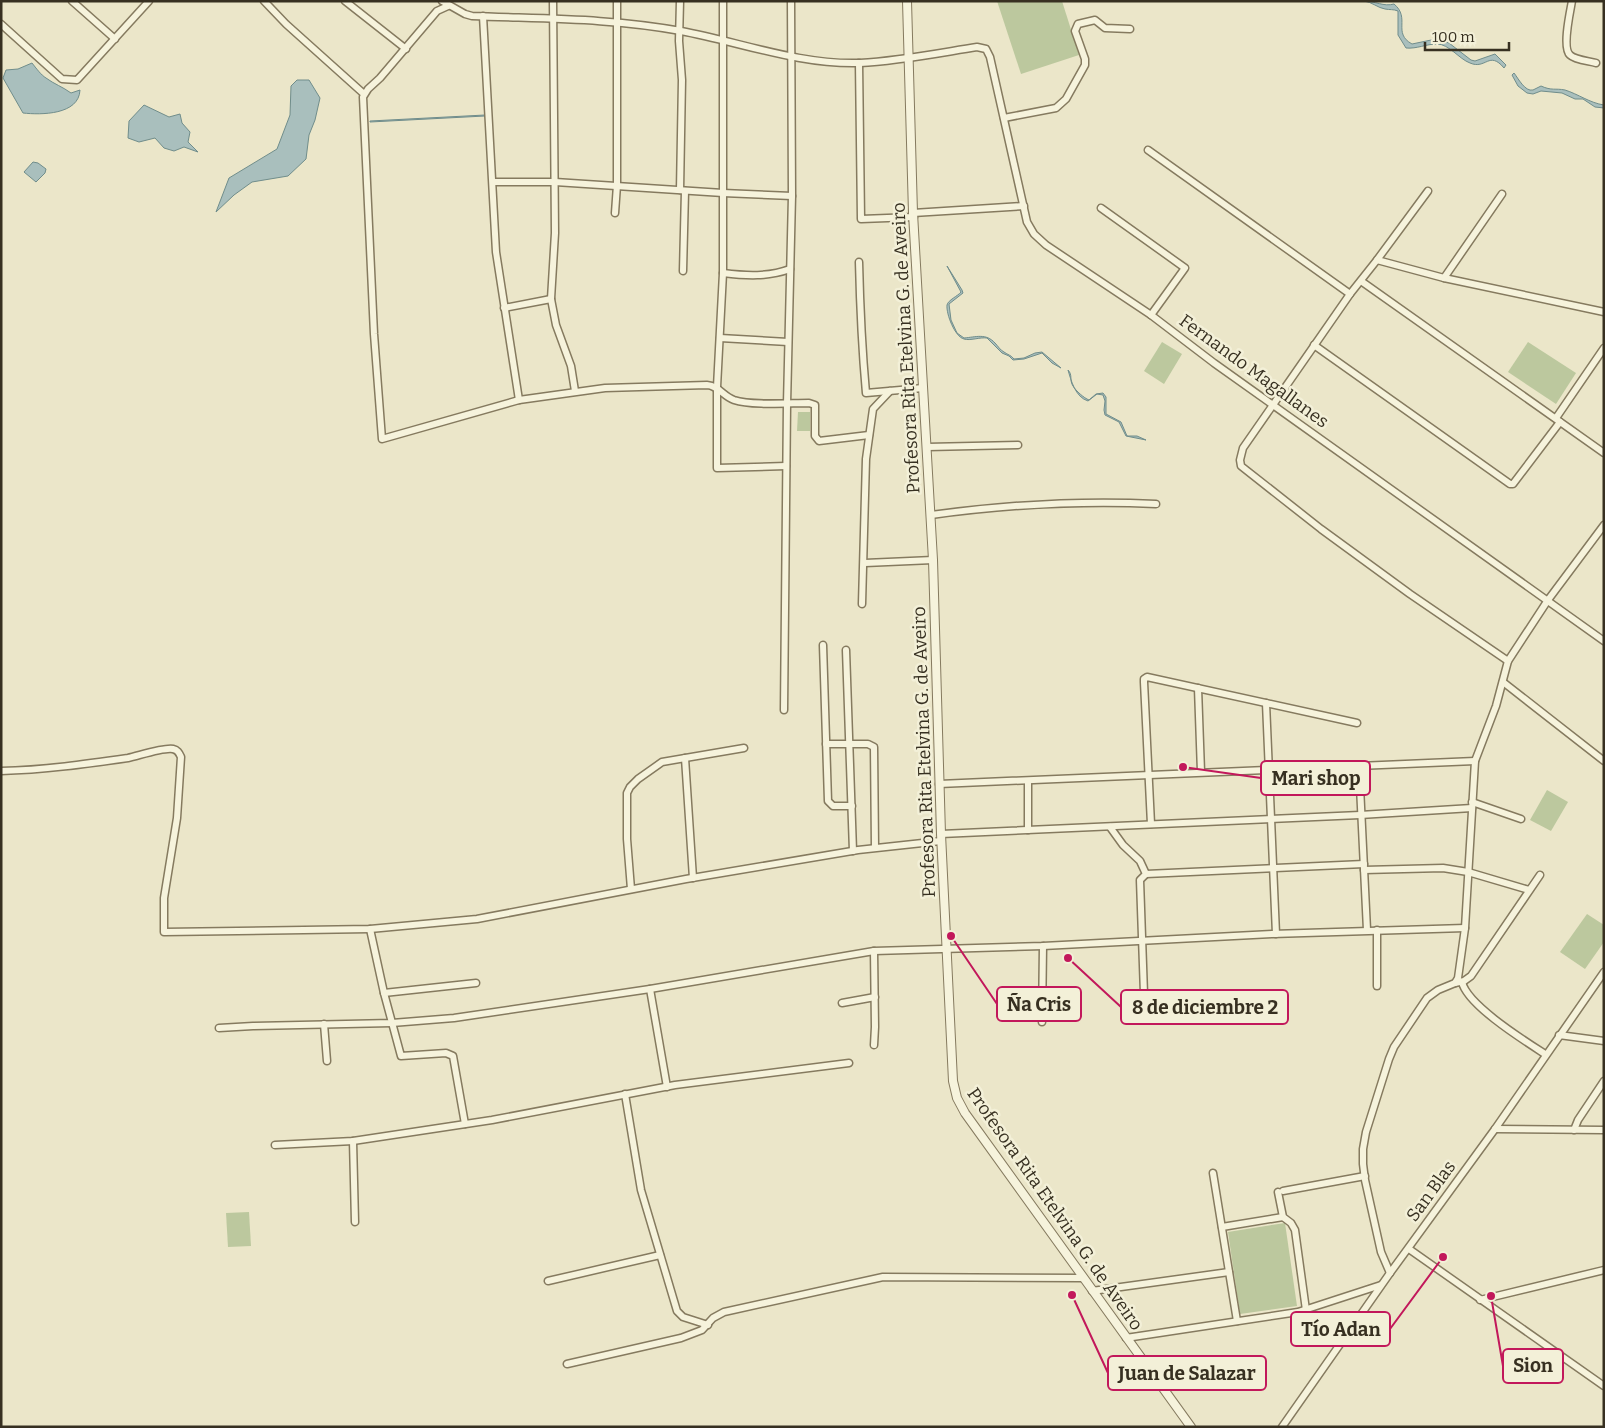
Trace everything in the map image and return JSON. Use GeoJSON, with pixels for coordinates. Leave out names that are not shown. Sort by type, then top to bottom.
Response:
{"type":"FeatureCollection","features":[{"type":"Feature","properties":{"kind":"street"},"geometry":{"type":"LineString","coordinates":[[72,1],[115,39]]}},
{"type":"Feature","properties":{"kind":"street"},"geometry":{"type":"LineString","coordinates":[[1,24],[62,79],[77,80],[149,1]]}},
{"type":"Feature","properties":{"kind":"street"},"geometry":{"type":"LineString","coordinates":[[264,1],[286,24],[364,94]]}},
{"type":"Feature","properties":{"kind":"street"},"geometry":{"type":"LineString","coordinates":[[345,1],[406,49]]}},
{"type":"Feature","properties":{"kind":"street"},"geometry":{"type":"LineString","coordinates":[[554,1],[555,182],[551,299],[556,325],[571,366],[575,392]]}},
{"type":"Feature","properties":{"kind":"street"},"geometry":{"type":"LineString","coordinates":[[615,213],[617,185],[617,1]]}},
{"type":"Feature","properties":{"kind":"street"},"geometry":{"type":"LineString","coordinates":[[680,1],[678,41],[682,80],[683,271]]}},
{"type":"Feature","properties":{"kind":"street"},"geometry":{"type":"LineString","coordinates":[[723,1],[723,274],[717,387],[717,468],[786,466]]}},
{"type":"Feature","properties":{"kind":"street"},"geometry":{"type":"LineString","coordinates":[[784,710],[787,578],[786,466],[792,196],[791,1]]}},
{"type":"Feature","properties":{"kind":"street","name":"Profesora Rita Etelvina G. de Aveiro"},"geometry":{"type":"LineString","coordinates":[[907,1],[914,215],[933,560],[941,837],[952,1081],[960,1106],[1191,1427]]}},
{"type":"Feature","properties":{"kind":"street"},"geometry":{"type":"LineString","coordinates":[[1572,1],[1566,45],[1568,53],[1571,57],[1596,63]]}},
{"type":"Feature","properties":{"kind":"street"},"geometry":{"type":"LineString","coordinates":[[868,435],[819,441],[815,436],[815,405],[809,403],[744,402],[726,396],[717,387],[707,385],[633,387],[575,392],[518,400],[382,439],[374,334],[362,100],[364,94],[445,4],[465,14],[483,16],[553,18],[679,30],[792,56],[828,61],[859,63],[908,57]]}},
{"type":"Feature","properties":{"kind":"street"},"geometry":{"type":"LineString","coordinates":[[483,16],[496,252],[518,400]]}},
{"type":"Feature","properties":{"kind":"street"},"geometry":{"type":"LineString","coordinates":[[1004,118],[1050,110],[1060,105],[1066,99],[1085,65],[1085,59],[1075,31],[1078,24],[1095,20],[1105,28],[1130,29]]}},
{"type":"Feature","properties":{"kind":"street","name":"Fernando Magallanes"},"geometry":{"type":"LineString","coordinates":[[908,57],[982,47],[986,49],[990,57],[1027,222],[1034,234],[1046,245],[1151,315],[1214,363],[1604,641]]}},
{"type":"Feature","properties":{"kind":"street"},"geometry":{"type":"LineString","coordinates":[[859,63],[862,219],[1024,206]]}},
{"type":"Feature","properties":{"kind":"street"},"geometry":{"type":"LineString","coordinates":[[1148,150],[1350,294]]}},
{"type":"Feature","properties":{"kind":"street"},"geometry":{"type":"LineString","coordinates":[[493,182],[555,182],[792,196]]}},
{"type":"Feature","properties":{"kind":"street"},"geometry":{"type":"LineString","coordinates":[[1428,190],[1350,294],[1243,448],[1240,460],[1241,466],[1410,594],[1508,661]]}},
{"type":"Feature","properties":{"kind":"street"},"geometry":{"type":"LineString","coordinates":[[1444,278],[1502,194]]}},
{"type":"Feature","properties":{"kind":"street"},"geometry":{"type":"LineString","coordinates":[[1101,208],[1185,268],[1151,315]]}},
{"type":"Feature","properties":{"kind":"street"},"geometry":{"type":"LineString","coordinates":[[1377,260],[1444,278],[1604,312]]}},
{"type":"Feature","properties":{"kind":"street"},"geometry":{"type":"LineString","coordinates":[[859,262],[860,328],[863,344],[866,393],[923,388]]}},
{"type":"Feature","properties":{"kind":"street"},"geometry":{"type":"LineString","coordinates":[[723,274],[753,276],[778,274],[790,269]]}},
{"type":"Feature","properties":{"kind":"street"},"geometry":{"type":"LineString","coordinates":[[1361,281],[1604,453]]}},
{"type":"Feature","properties":{"kind":"street"},"geometry":{"type":"LineString","coordinates":[[504,308],[551,299]]}},
{"type":"Feature","properties":{"kind":"street"},"geometry":{"type":"LineString","coordinates":[[720,338],[788,342]]}},
{"type":"Feature","properties":{"kind":"street"},"geometry":{"type":"LineString","coordinates":[[1314,345],[1510,484],[1513,484],[1558,420],[1604,348]]}},
{"type":"Feature","properties":{"kind":"street"},"geometry":{"type":"LineString","coordinates":[[862,604],[865,563],[868,435],[874,410],[890,391]]}},
{"type":"Feature","properties":{"kind":"street"},"geometry":{"type":"LineString","coordinates":[[926,447],[1018,445]]}},
{"type":"Feature","properties":{"kind":"street"},"geometry":{"type":"LineString","coordinates":[[931,515],[977,509],[1083,503],[1156,504]]}},
{"type":"Feature","properties":{"kind":"street"},"geometry":{"type":"LineString","coordinates":[[1458,983],[1465,928],[1475,761],[1496,706],[1508,661],[1548,600],[1604,525]]}},
{"type":"Feature","properties":{"kind":"street"},"geometry":{"type":"LineString","coordinates":[[865,563],[933,560]]}},
{"type":"Feature","properties":{"kind":"street"},"geometry":{"type":"LineString","coordinates":[[823,645],[828,801],[833,806],[852,806]]}},
{"type":"Feature","properties":{"kind":"street"},"geometry":{"type":"LineString","coordinates":[[846,650],[853,851]]}},
{"type":"Feature","properties":{"kind":"street"},"geometry":{"type":"LineString","coordinates":[[1151,824],[1144,679],[1147,677],[1357,723]]}},
{"type":"Feature","properties":{"kind":"street"},"geometry":{"type":"LineString","coordinates":[[1503,682],[1604,761]]}},
{"type":"Feature","properties":{"kind":"street"},"geometry":{"type":"LineString","coordinates":[[1198,688],[1202,772]]}},
{"type":"Feature","properties":{"kind":"street"},"geometry":{"type":"LineString","coordinates":[[1266,703],[1276,934]]}},
{"type":"Feature","properties":{"kind":"street"},"geometry":{"type":"LineString","coordinates":[[826,744],[868,744],[874,747],[875,848]]}},
{"type":"Feature","properties":{"kind":"street"},"geometry":{"type":"LineString","coordinates":[[631,889],[627,839],[627,793],[630,787],[662,762],[744,748]]}},
{"type":"Feature","properties":{"kind":"street"},"geometry":{"type":"LineString","coordinates":[[1,771],[28,770],[104,761],[174,749],[178,751],[181,757],[176,818],[164,898],[164,932],[370,929],[477,919],[693,878],[941,837],[1028,830],[1360,815],[1472,805],[1521,819]]}},
{"type":"Feature","properties":{"kind":"street"},"geometry":{"type":"LineString","coordinates":[[685,758],[693,878]]}},
{"type":"Feature","properties":{"kind":"street"},"geometry":{"type":"LineString","coordinates":[[940,784],[1028,782],[1202,772],[1475,761]]}},
{"type":"Feature","properties":{"kind":"street"},"geometry":{"type":"LineString","coordinates":[[1359,766],[1367,930]]}},
{"type":"Feature","properties":{"kind":"street"},"geometry":{"type":"LineString","coordinates":[[1028,782],[1028,830]]}},
{"type":"Feature","properties":{"kind":"street"},"geometry":{"type":"LineString","coordinates":[[1110,827],[1123,845],[1140,861],[1146,874]]}},
{"type":"Feature","properties":{"kind":"street"},"geometry":{"type":"LineString","coordinates":[[1144,994],[1140,880],[1146,874],[1273,868],[1443,868],[1468,872],[1529,890]]}},
{"type":"Feature","properties":{"kind":"street"},"geometry":{"type":"LineString","coordinates":[[1390,1273],[1381,1252],[1365,1176],[1363,1148],[1366,1132],[1389,1059],[1394,1046],[1427,998],[1438,990],[1471,976],[1540,875]]}},
{"type":"Feature","properties":{"kind":"street"},"geometry":{"type":"LineString","coordinates":[[219,1028],[392,1023],[454,1018],[650,989],[874,951],[1143,942],[1367,930],[1465,928]]}},
{"type":"Feature","properties":{"kind":"street"},"geometry":{"type":"LineString","coordinates":[[370,929],[384,993],[401,1056],[446,1053],[453,1056],[465,1124]]}},
{"type":"Feature","properties":{"kind":"street"},"geometry":{"type":"LineString","coordinates":[[1377,930],[1377,986]]}},
{"type":"Feature","properties":{"kind":"street"},"geometry":{"type":"LineString","coordinates":[[1042,1022],[1043,946]]}},
{"type":"Feature","properties":{"kind":"street"},"geometry":{"type":"LineString","coordinates":[[874,951],[874,1045]]}},
{"type":"Feature","properties":{"kind":"street","name":"San Blas"},"geometry":{"type":"LineString","coordinates":[[1282,1427],[1602,976]]}},
{"type":"Feature","properties":{"kind":"street"},"geometry":{"type":"LineString","coordinates":[[384,993],[476,983]]}},
{"type":"Feature","properties":{"kind":"street"},"geometry":{"type":"LineString","coordinates":[[1458,983],[1484,1010],[1545,1054]]}},
{"type":"Feature","properties":{"kind":"street"},"geometry":{"type":"LineString","coordinates":[[650,989],[667,1087]]}},
{"type":"Feature","properties":{"kind":"street"},"geometry":{"type":"LineString","coordinates":[[842,1003],[875,997]]}},
{"type":"Feature","properties":{"kind":"street"},"geometry":{"type":"LineString","coordinates":[[324,1024],[327,1061]]}},
{"type":"Feature","properties":{"kind":"street"},"geometry":{"type":"LineString","coordinates":[[1559,1035],[1604,1041]]}},
{"type":"Feature","properties":{"kind":"street"},"geometry":{"type":"LineString","coordinates":[[275,1145],[353,1141],[465,1124],[667,1087],[849,1063]]}},
{"type":"Feature","properties":{"kind":"street"},"geometry":{"type":"LineString","coordinates":[[1574,1130],[1582,1113],[1604,1081]]}},
{"type":"Feature","properties":{"kind":"street"},"geometry":{"type":"LineString","coordinates":[[625,1094],[641,1190],[677,1311],[683,1317],[708,1324]]}},
{"type":"Feature","properties":{"kind":"street"},"geometry":{"type":"LineString","coordinates":[[1495,1128],[1604,1130]]}},
{"type":"Feature","properties":{"kind":"street"},"geometry":{"type":"LineString","coordinates":[[353,1141],[355,1222]]}},
{"type":"Feature","properties":{"kind":"street"},"geometry":{"type":"LineString","coordinates":[[1213,1172],[1237,1321]]}},
{"type":"Feature","properties":{"kind":"street"},"geometry":{"type":"LineString","coordinates":[[1306,1310],[1295,1230],[1283,1216],[1281,1191],[1365,1176]]}},
{"type":"Feature","properties":{"kind":"street"},"geometry":{"type":"LineString","coordinates":[[1222,1227],[1283,1216]]}},
{"type":"Feature","properties":{"kind":"street"},"geometry":{"type":"LineString","coordinates":[[1408,1249],[1604,1386]]}},
{"type":"Feature","properties":{"kind":"street"},"geometry":{"type":"LineString","coordinates":[[548,1281],[660,1255]]}},
{"type":"Feature","properties":{"kind":"street"},"geometry":{"type":"LineString","coordinates":[[1480,1300],[1604,1270]]}},
{"type":"Feature","properties":{"kind":"street"},"geometry":{"type":"LineString","coordinates":[[1092,1291],[1229,1272]]}},
{"type":"Feature","properties":{"kind":"street"},"geometry":{"type":"LineString","coordinates":[[567,1364],[696,1333],[713,1318],[724,1312],[883,1277],[1083,1278]]}},
{"type":"Feature","properties":{"kind":"street"},"geometry":{"type":"LineString","coordinates":[[1126,1338],[1306,1310],[1382,1285]]}},
{"type":"Feature","properties":{"kind":"green space"},"geometry":{"type":"Polygon","coordinates":[[[997,1],[1062,1],[1079,55],[1021,74],[997,1]]]}},
{"type":"Feature","properties":{"kind":"green space"},"geometry":{"type":"Polygon","coordinates":[[[1162,342],[1182,354],[1164,384],[1144,371],[1162,342]]]}},
{"type":"Feature","properties":{"kind":"green space"},"geometry":{"type":"Polygon","coordinates":[[[1528,342],[1576,373],[1556,404],[1508,372],[1528,342]]]}},
{"type":"Feature","properties":{"kind":"green space"},"geometry":{"type":"Polygon","coordinates":[[[798,412],[810,412],[810,431],[797,431],[798,412]]]}},
{"type":"Feature","properties":{"kind":"green space"},"geometry":{"type":"Polygon","coordinates":[[[1547,790],[1568,802],[1551,831],[1530,820],[1547,790]]]}},
{"type":"Feature","properties":{"kind":"green space"},"geometry":{"type":"Polygon","coordinates":[[[1587,914],[1604,925],[1604,942],[1585,969],[1560,952],[1587,914]]]}},
{"type":"Feature","properties":{"kind":"green space"},"geometry":{"type":"Polygon","coordinates":[[[249,1212],[251,1246],[228,1247],[226,1213],[249,1212]]]}},
{"type":"Feature","properties":{"kind":"green space"},"geometry":{"type":"Polygon","coordinates":[[[1285,1223],[1297,1306],[1240,1314],[1228,1232],[1285,1223]]]}},
{"type":"Feature","properties":{"kind":"water"},"geometry":{"type":"Polygon","coordinates":[[[1364,1],[1387,5],[1394,4],[1399,9],[1401,15],[1403,35],[1412,44],[1436,39],[1449,43],[1471,60],[1475,61],[1495,54],[1506,65],[1504,68],[1499,63],[1491,60],[1480,64],[1470,63],[1446,46],[1437,44],[1406,48],[1398,35],[1398,11],[1382,8],[1364,1]]]}},
{"type":"Feature","properties":{"kind":"water"},"geometry":{"type":"Polygon","coordinates":[[[32,63],[44,77],[71,93],[80,90],[78,98],[73,104],[58,112],[23,113],[3,78],[6,70],[18,69],[32,63]]]}},
{"type":"Feature","properties":{"kind":"water"},"geometry":{"type":"Polygon","coordinates":[[[1514,73],[1527,89],[1533,90],[1541,86],[1565,90],[1604,105],[1604,108],[1595,107],[1583,99],[1575,99],[1562,93],[1541,91],[1533,94],[1527,93],[1518,86],[1512,75],[1514,73]]]}},
{"type":"Feature","properties":{"kind":"water"},"geometry":{"type":"Polygon","coordinates":[[[297,80],[309,80],[320,98],[309,135],[306,159],[288,176],[252,182],[234,195],[216,212],[229,178],[277,149],[290,115],[291,86],[297,80]]]}},
{"type":"Feature","properties":{"kind":"water"},"geometry":{"type":"Polygon","coordinates":[[[144,105],[169,117],[180,114],[182,123],[190,132],[188,142],[198,152],[184,147],[174,151],[164,148],[155,138],[139,142],[128,138],[129,121],[144,105]]]}},
{"type":"Feature","properties":{"kind":"water"},"geometry":{"type":"Polygon","coordinates":[[[485,116],[370,122],[370,121],[485,116]]]}},
{"type":"Feature","properties":{"kind":"water"},"geometry":{"type":"Polygon","coordinates":[[[33,162],[46,169],[45,173],[36,182],[24,172],[33,162]]]}},
{"type":"Feature","properties":{"kind":"water"},"geometry":{"type":"Polygon","coordinates":[[[947,266],[963,293],[949,304],[951,320],[957,333],[964,338],[981,336],[988,338],[1014,359],[1042,352],[1061,368],[1052,363],[1042,353],[1024,359],[1013,360],[1002,353],[987,338],[964,339],[957,334],[948,314],[947,305],[949,301],[961,292],[947,266]]]}},
{"type":"Feature","properties":{"kind":"water"},"geometry":{"type":"Polygon","coordinates":[[[1074,388],[1089,400],[1096,394],[1103,393],[1106,397],[1106,414],[1121,422],[1127,436],[1137,436],[1146,440],[1126,436],[1119,422],[1105,415],[1103,395],[1097,394],[1088,401],[1080,396],[1074,388]]]}},
{"type":"Feature","properties":{"kind":"place","name":"Mari shop"},"geometry":{"type":"Point","coordinates":[1183,767]}},
{"type":"Feature","properties":{"kind":"place","name":"Ña Cris"},"geometry":{"type":"Point","coordinates":[951,936]}},
{"type":"Feature","properties":{"kind":"place","name":"8 de diciembre 2"},"geometry":{"type":"Point","coordinates":[1068,958]}},
{"type":"Feature","properties":{"kind":"place","name":"Tío Adan"},"geometry":{"type":"Point","coordinates":[1443,1257]}},
{"type":"Feature","properties":{"kind":"place","name":"Juan de Salazar"},"geometry":{"type":"Point","coordinates":[1072,1295]}},
{"type":"Feature","properties":{"kind":"place","name":"Sion"},"geometry":{"type":"Point","coordinates":[1491,1296]}}]}
